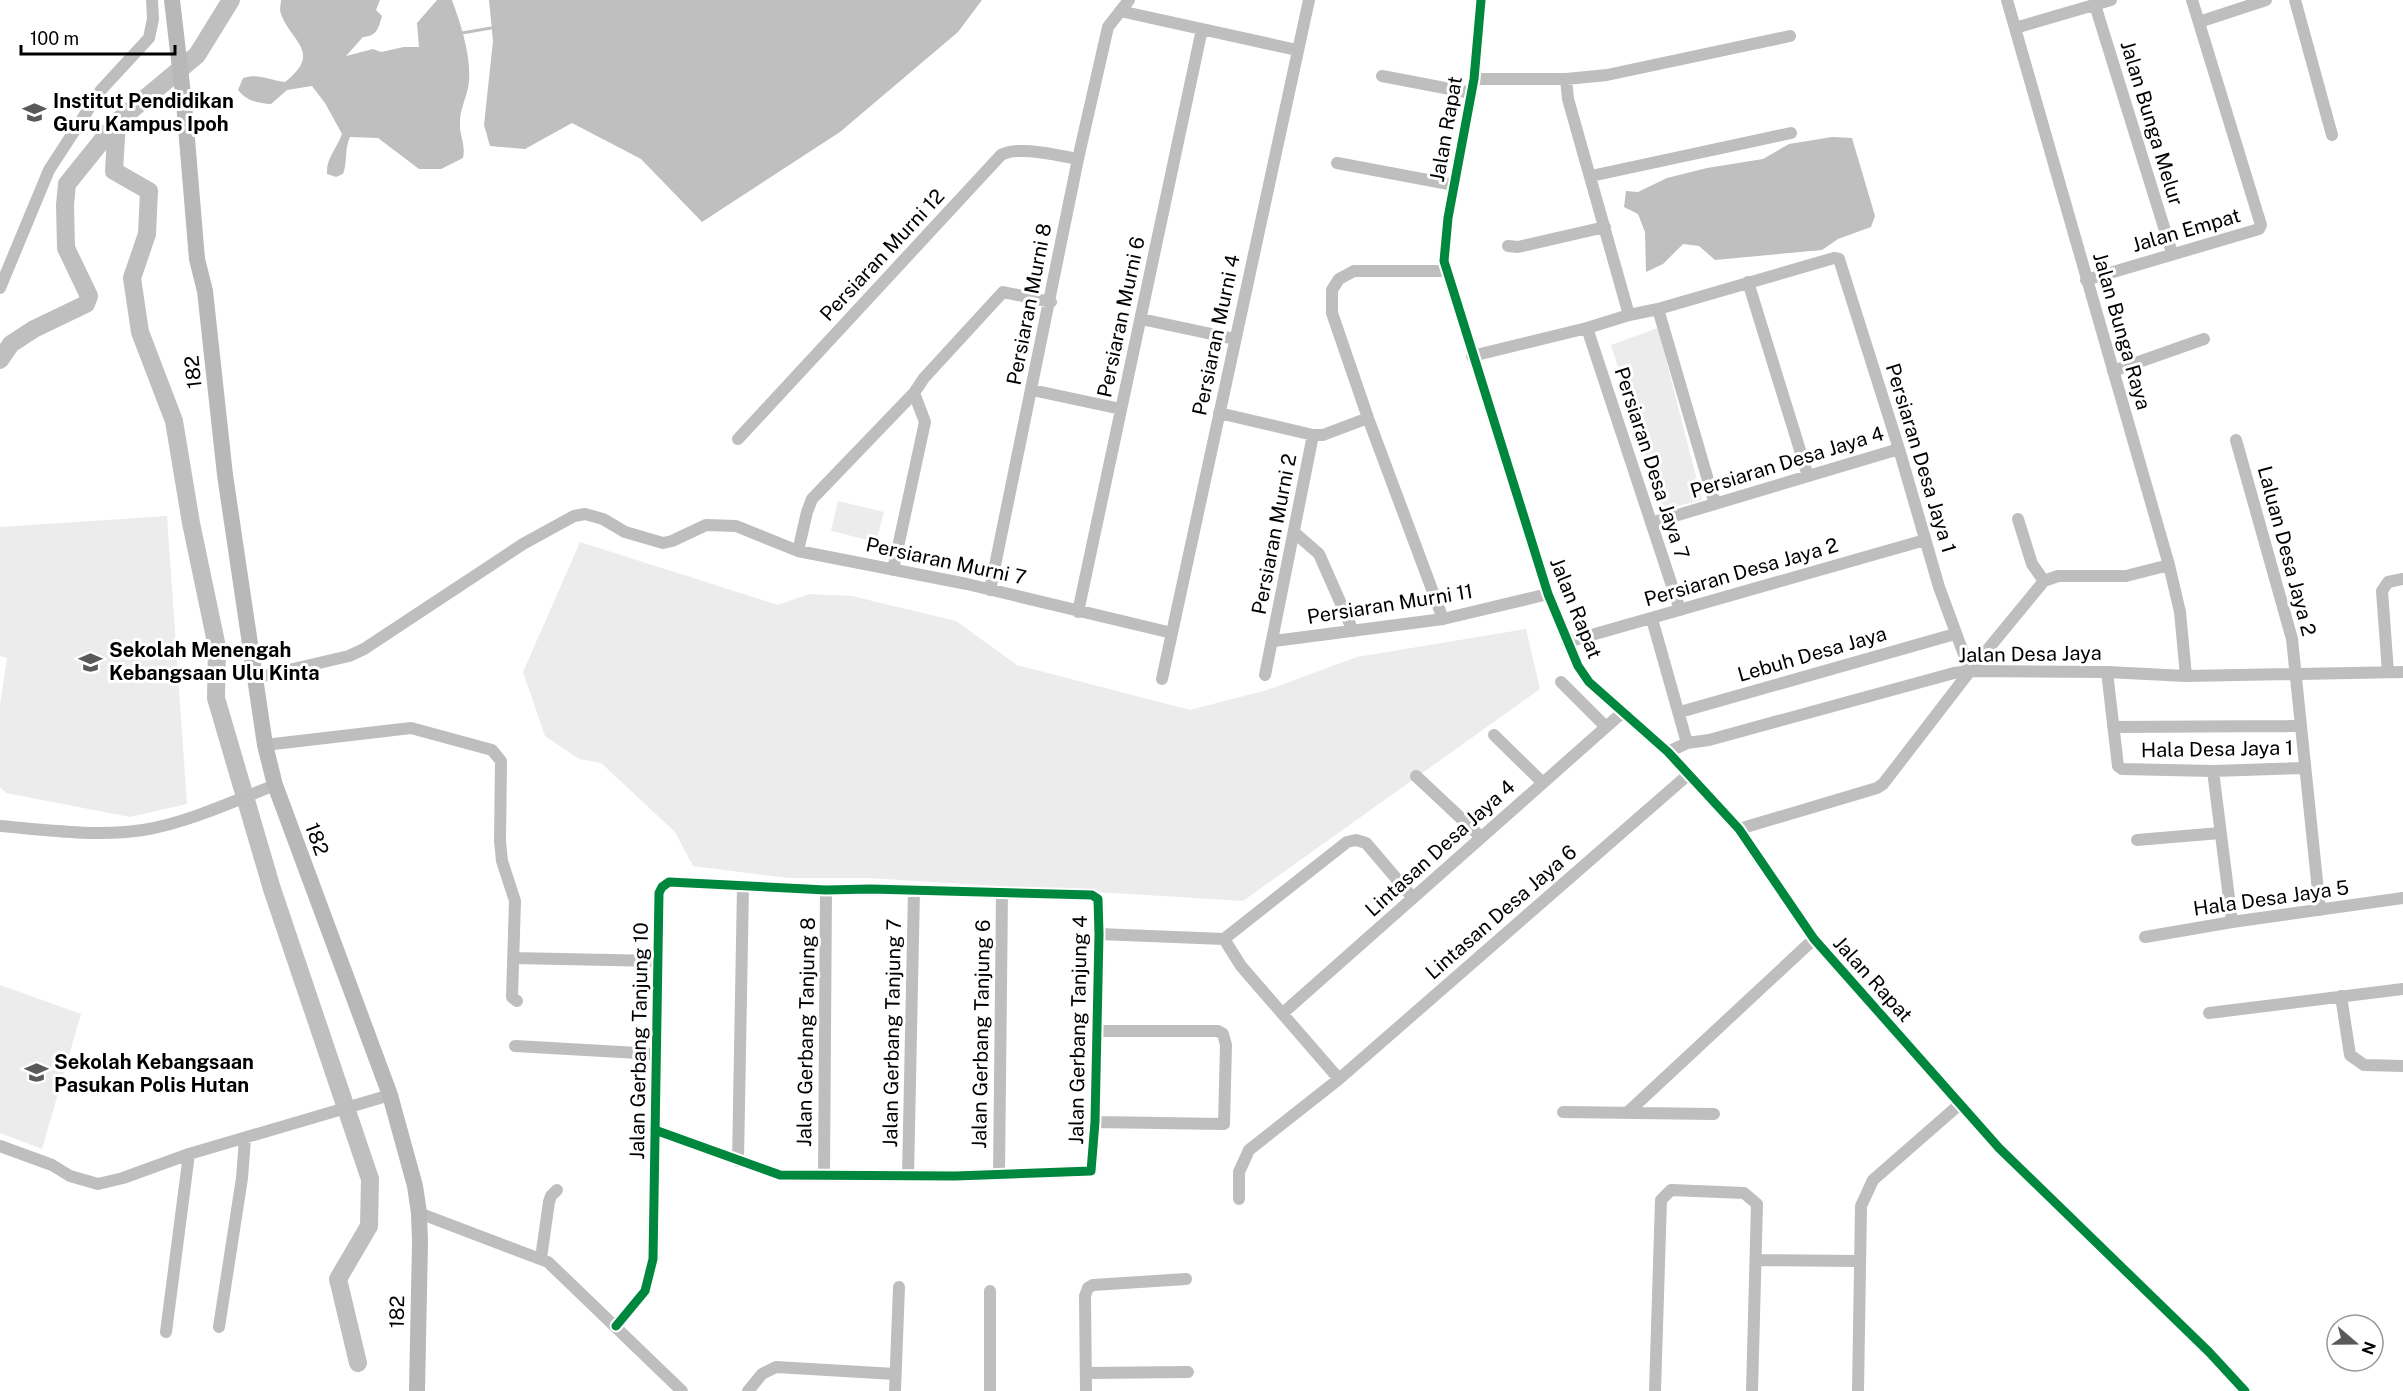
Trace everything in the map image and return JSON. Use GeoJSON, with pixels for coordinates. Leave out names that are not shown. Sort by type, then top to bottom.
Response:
{"type":"FeatureCollection","features":[{"type":"Feature","properties":{"kind":"street"},"geometry":{"type":"LineString","coordinates":[[0,288],[50,170],[101,90],[149,38],[153,19],[152,0]]}},
{"type":"Feature","properties":{"kind":"street","name":"182"},"geometry":{"type":"LineString","coordinates":[[172,0],[187,102],[197,259],[205,291],[225,475],[265,746],[275,785],[390,1095],[401,1132],[419,1213],[417,1391]]}},
{"type":"Feature","properties":{"kind":"street","name":"182"},"geometry":{"type":"LineString","coordinates":[[180,0],[181,52]]}},
{"type":"Feature","properties":{"kind":"street"},"geometry":{"type":"LineString","coordinates":[[1129,0],[1120,11],[1298,50]]}},
{"type":"Feature","properties":{"kind":"street","name":"Persiaran Murni 4"},"geometry":{"type":"LineString","coordinates":[[1162,679],[1309,0]]}},
{"type":"Feature","properties":{"kind":"street","name":"Jalan Rapat"},"geometry":{"type":"LineString","coordinates":[[1481,0],[1474,79],[1444,244],[1445,272],[1548,594],[1578,666],[1589,681],[1689,774],[1739,829],[1814,939],[1960,1104],[2028,1177],[2209,1352],[2245,1391]]}},
{"type":"Feature","properties":{"kind":"street","name":"Jalan Bunga Raya"},"geometry":{"type":"LineString","coordinates":[[2007,0],[2169,565],[2180,612],[2186,676]]}},
{"type":"Feature","properties":{"kind":"street"},"geometry":{"type":"LineString","coordinates":[[2015,28],[2111,0]]}},
{"type":"Feature","properties":{"kind":"street"},"geometry":{"type":"LineString","coordinates":[[2192,0],[2199,22],[2266,0]]}},
{"type":"Feature","properties":{"kind":"street"},"geometry":{"type":"LineString","coordinates":[[2295,0],[2332,135]]}},
{"type":"Feature","properties":{"kind":"street","name":"Jalan Bunga Melur"},"geometry":{"type":"LineString","coordinates":[[2096,5],[2172,253]]}},
{"type":"Feature","properties":{"kind":"street","name":"Persiaran Murni 8"},"geometry":{"type":"LineString","coordinates":[[990,590],[1078,159],[1108,27],[1120,11]]}},
{"type":"Feature","properties":{"kind":"street","name":"Jalan Empat"},"geometry":{"type":"LineString","coordinates":[[2086,280],[2259,229],[2261,225],[2199,22]]}},
{"type":"Feature","properties":{"kind":"street","name":"Persiaran Murni 6"},"geometry":{"type":"LineString","coordinates":[[1078,612],[1202,29]]}},
{"type":"Feature","properties":{"kind":"street"},"geometry":{"type":"LineString","coordinates":[[1474,79],[1566,79],[1607,75],[1790,36]]}},
{"type":"Feature","properties":{"kind":"street"},"geometry":{"type":"LineString","coordinates":[[1382,76],[1471,93]]}},
{"type":"Feature","properties":{"kind":"street"},"geometry":{"type":"LineString","coordinates":[[1566,79],[1568,99],[1629,315]]}},
{"type":"Feature","properties":{"kind":"street"},"geometry":{"type":"LineString","coordinates":[[1591,176],[1791,133]]}},
{"type":"Feature","properties":{"kind":"street","name":"Persiaran Murni 12"},"geometry":{"type":"LineString","coordinates":[[738,439],[1001,155],[1009,151],[1032,152],[1078,159]]}},
{"type":"Feature","properties":{"kind":"street"},"geometry":{"type":"LineString","coordinates":[[1337,163],[1454,185]]}},
{"type":"Feature","properties":{"kind":"street"},"geometry":{"type":"LineString","coordinates":[[1508,246],[1518,247],[1605,227]]}},
{"type":"Feature","properties":{"kind":"street","name":"Persiaran Desa Jaya 1"},"geometry":{"type":"LineString","coordinates":[[1748,282],[1834,258],[1840,261],[1925,540],[1955,634],[1970,671]]}},
{"type":"Feature","properties":{"kind":"street"},"geometry":{"type":"LineString","coordinates":[[1443,619],[1368,418],[1332,313],[1332,290],[1339,279],[1354,271],[1445,272]]}},
{"type":"Feature","properties":{"kind":"street"},"geometry":{"type":"LineString","coordinates":[[1472,356],[1658,309],[1748,282],[1808,476]]}},
{"type":"Feature","properties":{"kind":"street"},"geometry":{"type":"LineString","coordinates":[[798,551],[812,499],[914,393],[924,378],[1003,292],[1050,302]]}},
{"type":"Feature","properties":{"kind":"street"},"geometry":{"type":"LineString","coordinates":[[1658,309],[1715,504]]}},
{"type":"Feature","properties":{"kind":"street"},"geometry":{"type":"LineString","coordinates":[[1140,319],[1234,339]]}},
{"type":"Feature","properties":{"kind":"street","name":"Persiaran Desa Jaya 7"},"geometry":{"type":"LineString","coordinates":[[1587,328],[1680,610]]}},
{"type":"Feature","properties":{"kind":"street"},"geometry":{"type":"LineString","coordinates":[[2113,371],[2204,339]]}},
{"type":"Feature","properties":{"kind":"street"},"geometry":{"type":"LineString","coordinates":[[1032,390],[1121,409]]}},
{"type":"Feature","properties":{"kind":"street"},"geometry":{"type":"LineString","coordinates":[[893,570],[925,422],[924,414],[914,393]]}},
{"type":"Feature","properties":{"kind":"street"},"geometry":{"type":"LineString","coordinates":[[1219,413],[1313,435],[1323,435],[1368,418]]}},
{"type":"Feature","properties":{"kind":"street","name":"Persiaran Murni 2"},"geometry":{"type":"LineString","coordinates":[[1265,675],[1274,642],[1313,435]]}},
{"type":"Feature","properties":{"kind":"street","name":"Laluan Desa Jaya 2"},"geometry":{"type":"LineString","coordinates":[[2236,440],[2292,639],[2320,910]]}},
{"type":"Feature","properties":{"kind":"street","name":"Persiaran Desa Jaya 4"},"geometry":{"type":"LineString","coordinates":[[1651,523],[1899,449]]}},
{"type":"Feature","properties":{"kind":"street","name":"Persiaran Murni 7"},"geometry":{"type":"LineString","coordinates":[[255,678],[349,656],[364,649],[523,544],[574,516],[594,516],[625,532],[663,543],[706,525],[736,526],[798,551],[990,590],[1172,633]]}},
{"type":"Feature","properties":{"kind":"street"},"geometry":{"type":"LineString","coordinates":[[2018,519],[2032,564],[2044,581]]}},
{"type":"Feature","properties":{"kind":"street"},"geometry":{"type":"LineString","coordinates":[[1295,532],[1319,554],[1353,631]]}},
{"type":"Feature","properties":{"kind":"street","name":"Persiaran Desa Jaya 2"},"geometry":{"type":"LineString","coordinates":[[1567,642],[1925,540]]}},
{"type":"Feature","properties":{"kind":"street"},"geometry":{"type":"LineString","coordinates":[[1739,829],[1870,790],[1883,783],[2044,581],[2058,576],[2126,576],[2169,565]]}},
{"type":"Feature","properties":{"kind":"street"},"geometry":{"type":"LineString","coordinates":[[2388,672],[2382,591],[2388,582],[2403,579]]}},
{"type":"Feature","properties":{"kind":"street","name":"Persiaran Murni 11"},"geometry":{"type":"LineString","coordinates":[[1274,642],[1443,619],[1548,594]]}},
{"type":"Feature","properties":{"kind":"street"},"geometry":{"type":"LineString","coordinates":[[1652,619],[1688,743]]}},
{"type":"Feature","properties":{"kind":"street","name":"Lebuh Desa Jaya"},"geometry":{"type":"LineString","coordinates":[[1680,712],[1955,634]]}},
{"type":"Feature","properties":{"kind":"street","name":"Jalan Desa Jaya"},"geometry":{"type":"LineString","coordinates":[[1668,753],[1688,743],[1709,740],[1954,673],[1970,671],[2107,672],[2186,676],[2403,672]]}},
{"type":"Feature","properties":{"kind":"street","name":"Hala Desa Jaya 1"},"geometry":{"type":"LineString","coordinates":[[2107,672],[2118,766],[2122,769],[2213,771],[2304,768]]}},
{"type":"Feature","properties":{"kind":"street"},"geometry":{"type":"LineString","coordinates":[[1560,682],[1605,727]]}},
{"type":"Feature","properties":{"kind":"street","name":"Lintasan Desa Jaya 4"},"geometry":{"type":"LineString","coordinates":[[1282,1013],[1623,712]]}},
{"type":"Feature","properties":{"kind":"street"},"geometry":{"type":"LineString","coordinates":[[2113,727],[2300,726]]}},
{"type":"Feature","properties":{"kind":"street"},"geometry":{"type":"LineString","coordinates":[[265,746],[411,728],[492,750],[501,761],[500,841],[502,861],[514,891],[515,901],[512,997],[517,1001]]}},
{"type":"Feature","properties":{"kind":"street"},"geometry":{"type":"LineString","coordinates":[[1494,735],[1543,783]]}},
{"type":"Feature","properties":{"kind":"street"},"geometry":{"type":"LineString","coordinates":[[2213,771],[2232,922]]}},
{"type":"Feature","properties":{"kind":"street","name":"Lintasan Desa Jaya 6"},"geometry":{"type":"LineString","coordinates":[[1239,1199],[1239,1172],[1249,1150],[1339,1079],[1689,774]]}},
{"type":"Feature","properties":{"kind":"street"},"geometry":{"type":"LineString","coordinates":[[1416,776],[1481,837]]}},
{"type":"Feature","properties":{"kind":"street"},"geometry":{"type":"LineString","coordinates":[[0,826],[41,830],[132,831],[147,829],[197,814],[275,785]]}},
{"type":"Feature","properties":{"kind":"street"},"geometry":{"type":"LineString","coordinates":[[2137,840],[2220,833]]}},
{"type":"Feature","properties":{"kind":"street"},"geometry":{"type":"LineString","coordinates":[[1099,934],[1224,939],[1347,842],[1356,840],[1366,843],[1413,898]]}},
{"type":"Feature","properties":{"kind":"street","name":"Jalan Gerbang Tanjung 10"},"geometry":{"type":"LineString","coordinates":[[616,1326],[639,1301],[649,1282],[653,1259],[656,1189],[659,894],[662,887],[669,882],[743,886]]}},
{"type":"Feature","properties":{"kind":"street"},"geometry":{"type":"LineString","coordinates":[[738,1161],[743,886],[1002,893]]}},
{"type":"Feature","properties":{"kind":"street","name":"Jalan Gerbang Tanjung 8"},"geometry":{"type":"LineString","coordinates":[[824,1175],[826,890]]}},
{"type":"Feature","properties":{"kind":"street","name":"Jalan Gerbang Tanjung 7"},"geometry":{"type":"LineString","coordinates":[[908,1176],[914,890]]}},
{"type":"Feature","properties":{"kind":"street","name":"Jalan Gerbang Tanjung 4"},"geometry":{"type":"LineString","coordinates":[[999,1175],[1089,1172],[1092,1168],[1099,934],[1098,899],[1092,895],[1002,893]]}},
{"type":"Feature","properties":{"kind":"street","name":"Jalan Gerbang Tanjung 6"},"geometry":{"type":"LineString","coordinates":[[999,1175],[1002,893]]}},
{"type":"Feature","properties":{"kind":"street","name":"Hala Desa Jaya 5"},"geometry":{"type":"LineString","coordinates":[[2145,937],[2232,922],[2403,898]]}},
{"type":"Feature","properties":{"kind":"street"},"geometry":{"type":"LineString","coordinates":[[1224,939],[1241,966],[1339,1079]]}},
{"type":"Feature","properties":{"kind":"street"},"geometry":{"type":"LineString","coordinates":[[1627,1113],[1814,939]]}},
{"type":"Feature","properties":{"kind":"street","name":"Jalan Gerbang Tanjung 10"},"geometry":{"type":"LineString","coordinates":[[513,958],[658,961]]}},
{"type":"Feature","properties":{"kind":"street"},"geometry":{"type":"LineString","coordinates":[[2209,1013],[2403,988]]}},
{"type":"Feature","properties":{"kind":"street"},"geometry":{"type":"LineString","coordinates":[[2342,996],[2350,1055],[2364,1065],[2403,1066]]}},
{"type":"Feature","properties":{"kind":"street"},"geometry":{"type":"LineString","coordinates":[[1095,1122],[1224,1124],[1226,1045],[1223,1034],[1218,1031],[1096,1030]]}},
{"type":"Feature","properties":{"kind":"street"},"geometry":{"type":"LineString","coordinates":[[515,1046],[656,1054]]}},
{"type":"Feature","properties":{"kind":"street"},"geometry":{"type":"LineString","coordinates":[[0,1146],[52,1165],[70,1176],[98,1184],[123,1178],[189,1154],[390,1095]]}},
{"type":"Feature","properties":{"kind":"street"},"geometry":{"type":"LineString","coordinates":[[1858,1391],[1861,1206],[1873,1180],[1960,1104]]}},
{"type":"Feature","properties":{"kind":"street"},"geometry":{"type":"LineString","coordinates":[[1563,1112],[1714,1114]]}},
{"type":"Feature","properties":{"kind":"street"},"geometry":{"type":"LineString","coordinates":[[656,1130],[780,1175],[999,1175]]}},
{"type":"Feature","properties":{"kind":"street"},"geometry":{"type":"LineString","coordinates":[[219,1327],[241,1189],[245,1138]]}},
{"type":"Feature","properties":{"kind":"street"},"geometry":{"type":"LineString","coordinates":[[166,1332],[187,1184],[189,1154]]}},
{"type":"Feature","properties":{"kind":"street"},"geometry":{"type":"LineString","coordinates":[[541,1258],[549,1202],[557,1190]]}},
{"type":"Feature","properties":{"kind":"street"},"geometry":{"type":"LineString","coordinates":[[1655,1391],[1662,1197],[1671,1190],[1747,1194],[1757,1204],[1752,1391]]}},
{"type":"Feature","properties":{"kind":"street"},"geometry":{"type":"LineString","coordinates":[[419,1213],[541,1258],[555,1266],[682,1391]]}},
{"type":"Feature","properties":{"kind":"street"},"geometry":{"type":"LineString","coordinates":[[1756,1260],[1860,1260]]}},
{"type":"Feature","properties":{"kind":"street"},"geometry":{"type":"LineString","coordinates":[[1086,1391],[1085,1296],[1090,1286],[1186,1279]]}},
{"type":"Feature","properties":{"kind":"street"},"geometry":{"type":"LineString","coordinates":[[895,1391],[899,1287]]}},
{"type":"Feature","properties":{"kind":"street"},"geometry":{"type":"LineString","coordinates":[[990,1291],[990,1391]]}},
{"type":"Feature","properties":{"kind":"street"},"geometry":{"type":"LineString","coordinates":[[748,1391],[762,1374],[776,1367],[895,1374]]}},
{"type":"Feature","properties":{"kind":"street"},"geometry":{"type":"LineString","coordinates":[[1086,1373],[1188,1372]]}},
{"type":"Feature","properties":{"kind":"shaded area"},"geometry":{"type":"Polygon","coordinates":[[[281,0],[380,0],[376,10],[382,16],[376,31],[363,37],[346,56],[373,49],[381,52],[404,47],[419,47],[417,23],[437,0],[452,0],[465,40],[469,71],[468,86],[460,117],[463,158],[441,169],[419,169],[378,138],[350,137],[343,174],[336,177],[327,174],[330,159],[342,134],[325,103],[312,86],[287,90],[271,104],[253,101],[238,90],[243,78],[259,77],[285,82],[302,63],[301,47],[280,12],[281,0]]]}},
{"type":"Feature","properties":{"kind":"shaded area"},"geometry":{"type":"Polygon","coordinates":[[[489,0],[982,0],[958,32],[840,132],[702,222],[641,159],[572,123],[525,149],[490,146],[484,125],[493,41],[489,0]]]}},
{"type":"Feature","properties":{"kind":"shaded area"},"geometry":{"type":"Polygon","coordinates":[[[1832,137],[1852,138],[1875,216],[1871,227],[1838,239],[1822,250],[1715,260],[1699,246],[1683,244],[1663,264],[1646,272],[1645,232],[1638,214],[1624,207],[1626,191],[1638,192],[1667,178],[1707,168],[1763,159],[1789,144],[1832,137]]]}},
{"type":"Feature","properties":{"kind":"shaded area"},"geometry":{"type":"Polygon","coordinates":[[[1658,328],[1702,500],[1663,510],[1611,345],[1658,328]]]}},
{"type":"Feature","properties":{"kind":"shaded area"},"geometry":{"type":"Polygon","coordinates":[[[838,501],[884,512],[876,542],[831,531],[838,501]]]}},
{"type":"Feature","properties":{"kind":"shaded area","name":"Sekolah Menengah Kebangsaan Ulu Kinta"},"geometry":{"type":"Polygon","coordinates":[[[167,516],[187,804],[130,817],[6,793],[0,787],[0,705],[7,658],[0,656],[0,527],[167,516]]]}},
{"type":"Feature","properties":{"kind":"shaded area"},"geometry":{"type":"Polygon","coordinates":[[[580,542],[778,605],[809,594],[852,596],[956,621],[1017,665],[1190,710],[1267,690],[1357,657],[1526,629],[1540,689],[1243,901],[868,878],[787,878],[693,866],[675,832],[601,763],[579,759],[545,736],[523,672],[580,542]]]}},
{"type":"Feature","properties":{"kind":"shaded area","name":"Sekolah Kebangsaan Pasukan Polis Hutan"},"geometry":{"type":"Polygon","coordinates":[[[0,985],[81,1014],[42,1149],[0,1133],[0,985]]]}},
{"type":"Feature","properties":{"kind":"waterway"},"geometry":{"type":"LineString","coordinates":[[0,360],[11,344],[34,329],[86,304],[89,296],[66,248],[67,184],[117,122],[197,55],[231,0]]}},
{"type":"Feature","properties":{"kind":"waterway"},"geometry":{"type":"LineString","coordinates":[[462,33],[491,28]]}},
{"type":"Feature","properties":{"kind":"waterway"},"geometry":{"type":"LineString","coordinates":[[117,122],[114,171],[149,191],[147,234],[132,278],[140,332],[174,421],[191,523],[217,647],[216,698],[272,889],[370,1179],[369,1226],[338,1279],[358,1363]]}},
{"type":"Feature","properties":{"kind":"cycle path"},"geometry":{"type":"LineString","coordinates":[[1481,0],[1474,79],[1448,218],[1444,261],[1548,594],[1578,666],[1589,682],[1668,752],[1739,829],[1814,939],[1999,1148],[2209,1352],[2245,1391]]}},
{"type":"Feature","properties":{"kind":"cycle path"},"geometry":{"type":"LineString","coordinates":[[616,1326],[645,1291],[653,1259],[659,893],[662,887],[669,882],[826,890],[871,889],[1092,895],[1098,899],[1095,1122],[1091,1171],[955,1176],[780,1175],[655,1130]]}},
{"type":"Feature","properties":{"kind":"place","name":"Institut Pendidikan Guru Kampus Ipoh"},"geometry":{"type":"Point","coordinates":[35,113]}},
{"type":"Feature","properties":{"kind":"place","name":"Sekolah Menengah Kebangsaan Ulu Kinta"},"geometry":{"type":"Point","coordinates":[91,662]}},
{"type":"Feature","properties":{"kind":"place","name":"Sekolah Kebangsaan Pasukan Polis Hutan"},"geometry":{"type":"Point","coordinates":[36,1073]}}]}
